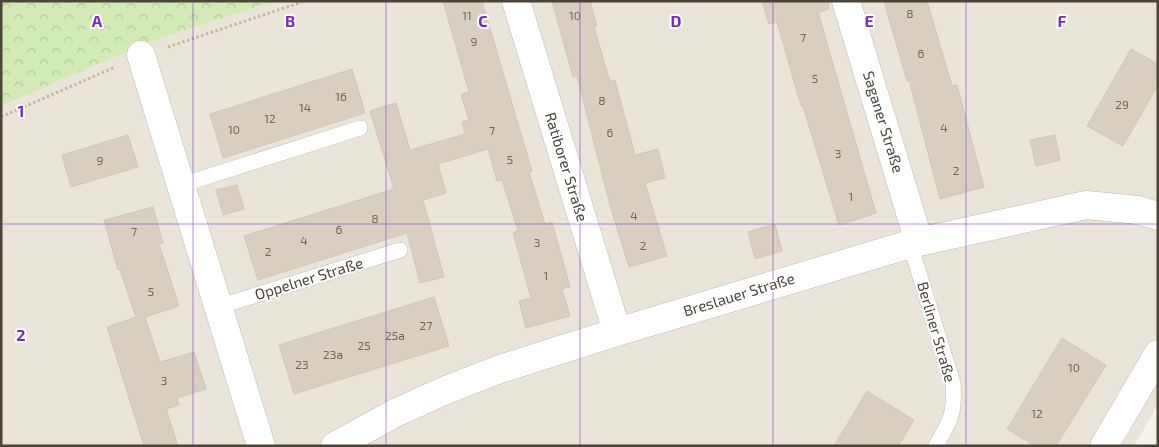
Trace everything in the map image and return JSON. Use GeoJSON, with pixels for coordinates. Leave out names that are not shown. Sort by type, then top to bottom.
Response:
{"type":"FeatureCollection","features":[{"type":"Feature","properties":{"kind":"street","name":"Ratiborer Straße"},"geometry":{"type":"LineString","coordinates":[[516,1],[617,332]]}},
{"type":"Feature","properties":{"kind":"street","name":"Saganer Straße"},"geometry":{"type":"LineString","coordinates":[[846,1],[915,243]]}},
{"type":"Feature","properties":{"kind":"street"},"geometry":{"type":"LineString","coordinates":[[141,55],[261,446]]}},
{"type":"Feature","properties":{"kind":"street","name":"Breslauer Straße"},"geometry":{"type":"LineString","coordinates":[[336,446],[394,413],[500,369],[915,243],[1086,205],[1138,210],[1158,216]]}},
{"type":"Feature","properties":{"kind":"street"},"geometry":{"type":"LineString","coordinates":[[1104,446],[1158,354]]}},
{"type":"Feature","properties":{"kind":"lane"},"geometry":{"type":"LineString","coordinates":[[181,185],[360,128]]}},
{"type":"Feature","properties":{"kind":"lane","name":"Berliner Straße"},"geometry":{"type":"LineString","coordinates":[[915,243],[953,383],[954,405],[950,421],[936,446]]}},
{"type":"Feature","properties":{"kind":"lane","name":"Oppelner Straße"},"geometry":{"type":"LineString","coordinates":[[218,307],[400,250]]}},
{"type":"Feature","properties":{"kind":"shaded area"},"geometry":{"type":"Polygon","coordinates":[[[276,1],[1158,1],[1158,405],[1134,446],[1,446],[1,106],[149,42],[276,1]]]}},
{"type":"Feature","properties":{"kind":"green space"},"geometry":{"type":"Polygon","coordinates":[[[1,1],[276,1],[149,42],[1,106],[1,1]]]}},
{"type":"Feature","properties":{"kind":"building"},"geometry":{"type":"Polygon","coordinates":[[[443,1],[482,1],[532,171],[529,172],[545,224],[552,222],[561,254],[570,287],[562,289],[570,316],[526,328],[519,301],[531,298],[513,233],[518,231],[502,180],[497,181],[488,149],[438,164],[446,193],[423,200],[444,277],[420,283],[407,233],[258,280],[244,236],[394,189],[370,111],[396,103],[410,150],[465,134],[462,122],[469,120],[461,94],[469,92],[443,1]]]}},
{"type":"Feature","properties":{"kind":"building"},"geometry":{"type":"Polygon","coordinates":[[[552,1],[590,1],[597,26],[594,27],[610,82],[615,80],[635,155],[658,149],[665,178],[645,183],[667,256],[629,267],[611,209],[577,76],[573,77],[552,1]]]}},
{"type":"Feature","properties":{"kind":"building"},"geometry":{"type":"Polygon","coordinates":[[[762,1],[828,1],[829,9],[818,12],[876,213],[839,225],[803,106],[801,106],[777,22],[769,24],[762,1]]]}},
{"type":"Feature","properties":{"kind":"building"},"geometry":{"type":"Polygon","coordinates":[[[884,1],[927,1],[952,86],[957,85],[984,187],[940,199],[909,80],[907,81],[884,1]]]}},
{"type":"Feature","properties":{"kind":"building"},"geometry":{"type":"Polygon","coordinates":[[[1131,49],[1158,64],[1158,85],[1123,146],[1087,126],[1131,49]]]}},
{"type":"Feature","properties":{"kind":"building"},"geometry":{"type":"Polygon","coordinates":[[[352,69],[365,113],[223,158],[210,114],[352,69]]]}},
{"type":"Feature","properties":{"kind":"building"},"geometry":{"type":"Polygon","coordinates":[[[128,135],[138,167],[71,187],[62,155],[128,135]]]}},
{"type":"Feature","properties":{"kind":"building"},"geometry":{"type":"Polygon","coordinates":[[[1055,135],[1060,160],[1036,166],[1030,140],[1055,135]]]}},
{"type":"Feature","properties":{"kind":"building"},"geometry":{"type":"Polygon","coordinates":[[[237,185],[244,209],[223,215],[216,190],[237,185]]]}},
{"type":"Feature","properties":{"kind":"building"},"geometry":{"type":"Polygon","coordinates":[[[153,207],[163,243],[159,244],[179,306],[145,317],[160,362],[194,352],[206,389],[177,398],[179,405],[166,409],[178,446],[144,446],[107,327],[136,317],[120,270],[118,270],[104,220],[153,207]]]}},
{"type":"Feature","properties":{"kind":"building"},"geometry":{"type":"Polygon","coordinates":[[[775,224],[782,251],[755,259],[748,232],[775,224]]]}},
{"type":"Feature","properties":{"kind":"building"},"geometry":{"type":"Polygon","coordinates":[[[434,297],[449,346],[294,394],[279,345],[434,297]]]}},
{"type":"Feature","properties":{"kind":"building"},"geometry":{"type":"Polygon","coordinates":[[[1062,338],[1106,365],[1056,446],[1035,446],[1007,429],[1062,338]]]}},
{"type":"Feature","properties":{"kind":"building"},"geometry":{"type":"Polygon","coordinates":[[[867,391],[914,420],[898,446],[834,446],[867,391]]]}}]}
